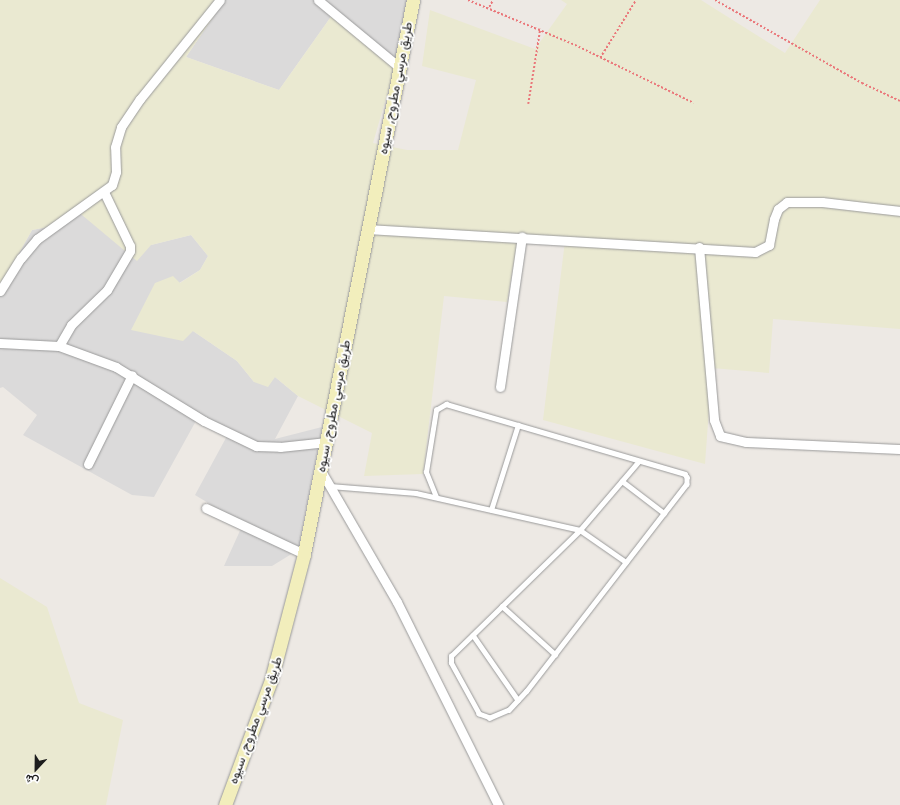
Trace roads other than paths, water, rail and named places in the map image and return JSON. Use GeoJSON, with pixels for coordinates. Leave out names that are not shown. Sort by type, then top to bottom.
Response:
{"type":"FeatureCollection","features":[{"type":"Feature","properties":{"kind":"street"},"geometry":{"type":"LineString","coordinates":[[0,291],[32,244],[104,192],[115,180],[115,147],[121,127],[140,99],[220,0]]}},
{"type":"Feature","properties":{"kind":"street"},"geometry":{"type":"LineString","coordinates":[[318,0],[399,67]]}},
{"type":"Feature","properties":{"kind":"street","name":"طريق مرسي مطروح, سيوه"},"geometry":{"type":"LineString","coordinates":[[225,805],[271,680],[304,554],[413,0]]}},
{"type":"Feature","properties":{"kind":"street"},"geometry":{"type":"LineString","coordinates":[[59,346],[71,325],[107,290],[130,251],[130,246],[104,192]]}},
{"type":"Feature","properties":{"kind":"street"},"geometry":{"type":"LineString","coordinates":[[367,229],[700,247],[755,252],[764,250],[769,245],[774,219],[778,209],[792,201],[900,211]]}},
{"type":"Feature","properties":{"kind":"street"},"geometry":{"type":"LineString","coordinates":[[500,387],[522,237]]}},
{"type":"Feature","properties":{"kind":"street"},"geometry":{"type":"LineString","coordinates":[[700,247],[714,420],[720,436],[746,442],[900,449]]}},
{"type":"Feature","properties":{"kind":"street"},"geometry":{"type":"LineString","coordinates":[[0,343],[59,346],[132,375],[204,421],[256,446],[280,447],[327,442]]}},
{"type":"Feature","properties":{"kind":"street"},"geometry":{"type":"LineString","coordinates":[[88,464],[132,375]]}},
{"type":"Feature","properties":{"kind":"street"},"geometry":{"type":"LineString","coordinates":[[321,472],[397,602],[498,805]]}},
{"type":"Feature","properties":{"kind":"street"},"geometry":{"type":"LineString","coordinates":[[206,508],[304,554]]}},
{"type":"Feature","properties":{"kind":"lane"},"geometry":{"type":"LineString","coordinates":[[436,497],[426,472],[436,410],[439,406],[446,404],[638,462],[685,474],[687,477],[687,484],[555,654],[509,710],[496,717],[484,718],[479,714],[450,660],[502,606],[580,530],[638,462]]}},
{"type":"Feature","properties":{"kind":"lane"},"geometry":{"type":"LineString","coordinates":[[491,510],[518,425]]}},
{"type":"Feature","properties":{"kind":"lane"},"geometry":{"type":"LineString","coordinates":[[622,481],[664,513]]}},
{"type":"Feature","properties":{"kind":"lane"},"geometry":{"type":"LineString","coordinates":[[330,486],[436,497],[580,530],[626,562]]}},
{"type":"Feature","properties":{"kind":"lane"},"geometry":{"type":"LineString","coordinates":[[502,606],[555,654]]}},
{"type":"Feature","properties":{"kind":"lane"},"geometry":{"type":"LineString","coordinates":[[473,635],[518,700]]}}]}
